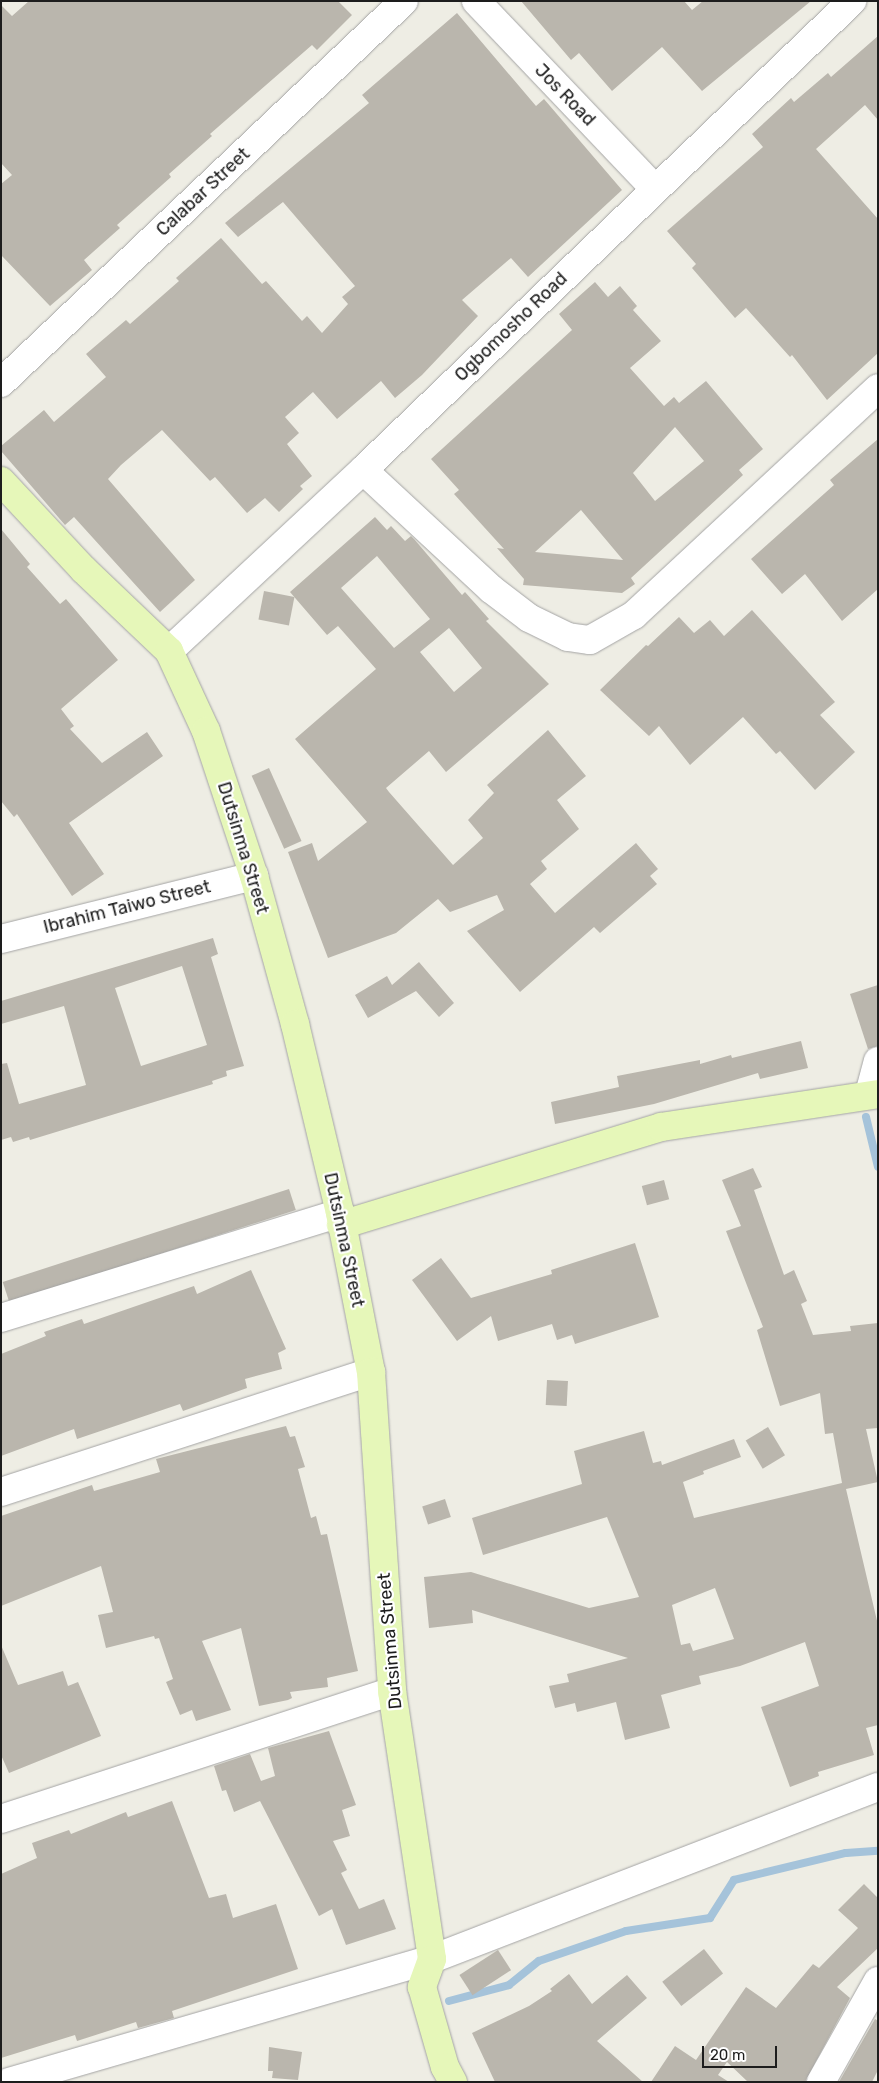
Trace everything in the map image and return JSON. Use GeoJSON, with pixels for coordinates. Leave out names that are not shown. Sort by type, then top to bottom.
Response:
{"type":"FeatureCollection","features":[{"type":"Feature","properties":{"kind":"street","name":"Calabar Street"},"geometry":{"type":"LineString","coordinates":[[1,383],[404,1]]}},
{"type":"Feature","properties":{"kind":"street","name":"Jos Road"},"geometry":{"type":"LineString","coordinates":[[476,1],[654,188]]}},
{"type":"Feature","properties":{"kind":"street","name":"Ogbomosho Road"},"geometry":{"type":"LineString","coordinates":[[169,651],[363,470],[654,188],[852,1]]}},
{"type":"Feature","properties":{"kind":"street"},"geometry":{"type":"LineString","coordinates":[[363,470],[491,589],[529,618],[568,637],[590,640],[634,615],[878,388]]}},
{"type":"Feature","properties":{"kind":"street","name":"Dutsinma Street"},"geometry":{"type":"LineString","coordinates":[[1,481],[83,568],[169,651],[206,732],[254,876],[295,1024],[340,1219],[371,1372],[392,1692],[432,1959],[422,1987],[443,2077]]}},
{"type":"Feature","properties":{"kind":"street","name":"Ibrahim Taiwo Street"},"geometry":{"type":"LineString","coordinates":[[1,939],[254,876]]}},
{"type":"Feature","properties":{"kind":"street"},"geometry":{"type":"LineString","coordinates":[[1,1318],[661,1127],[873,1094],[878,1061]]}},
{"type":"Feature","properties":{"kind":"street"},"geometry":{"type":"LineString","coordinates":[[1,1492],[371,1372]]}},
{"type":"Feature","properties":{"kind":"street"},"geometry":{"type":"LineString","coordinates":[[1,1819],[392,1692]]}},
{"type":"Feature","properties":{"kind":"street"},"geometry":{"type":"LineString","coordinates":[[9,2082],[432,1959],[878,1787]]}},
{"type":"Feature","properties":{"kind":"street"},"geometry":{"type":"LineString","coordinates":[[821,2082],[878,1981]]}},
{"type":"Feature","properties":{"kind":"building"},"geometry":{"type":"Polygon","coordinates":[[[29,1],[338,1],[352,15],[317,50],[312,45],[210,134],[212,136],[169,174],[171,177],[117,225],[120,228],[84,260],[92,270],[50,306],[1,255],[1,184],[12,175],[1,163],[1,5],[12,16],[29,1]]]}},
{"type":"Feature","properties":{"kind":"building"},"geometry":{"type":"Polygon","coordinates":[[[521,1],[684,1],[692,10],[703,1],[811,1],[702,91],[662,47],[612,91],[579,53],[571,60],[521,1]]]}},
{"type":"Feature","properties":{"kind":"building"},"geometry":{"type":"Polygon","coordinates":[[[457,13],[536,106],[544,99],[622,190],[528,277],[511,258],[462,300],[478,316],[422,375],[395,398],[381,381],[337,419],[313,392],[285,417],[299,433],[287,444],[312,476],[300,486],[303,489],[279,512],[265,498],[247,513],[215,477],[210,481],[162,430],[121,465],[108,479],[195,580],[160,612],[74,517],[65,525],[1,451],[1,446],[44,410],[54,422],[106,377],[86,354],[126,320],[130,324],[179,281],[176,278],[221,238],[262,284],[266,281],[302,321],[307,316],[322,333],[348,304],[342,297],[355,286],[283,202],[238,237],[225,223],[369,103],[362,95],[457,13]]]}},
{"type":"Feature","properties":{"kind":"building"},"geometry":{"type":"Polygon","coordinates":[[[878,36],[878,120],[865,105],[816,149],[878,219],[878,353],[827,400],[792,355],[790,357],[746,308],[735,318],[692,268],[696,264],[667,231],[763,147],[752,134],[791,98],[794,102],[828,73],[831,77],[878,36]]]}},
{"type":"Feature","properties":{"kind":"building"},"geometry":{"type":"Polygon","coordinates":[[[595,282],[608,297],[620,286],[637,306],[633,310],[661,341],[630,368],[664,406],[674,397],[679,403],[706,381],[763,449],[739,470],[743,475],[631,578],[635,584],[622,593],[523,585],[524,579],[497,548],[504,549],[454,494],[459,490],[431,459],[572,330],[559,314],[595,282]],[[675,427],[633,473],[655,501],[704,461],[675,427]],[[581,510],[535,552],[623,560],[581,510]]]}},
{"type":"Feature","properties":{"kind":"building"},"geometry":{"type":"Polygon","coordinates":[[[878,439],[878,589],[842,621],[805,574],[782,594],[751,559],[834,485],[830,480],[878,439]]]}},
{"type":"Feature","properties":{"kind":"building"},"geometry":{"type":"Polygon","coordinates":[[[375,517],[387,530],[391,526],[405,541],[411,536],[462,595],[465,592],[489,619],[486,621],[549,684],[446,772],[429,751],[386,788],[453,865],[483,838],[468,820],[494,793],[487,785],[548,730],[586,776],[557,800],[579,829],[541,861],[547,869],[530,884],[555,913],[636,843],[658,869],[650,876],[657,884],[600,933],[594,927],[520,992],[467,931],[504,910],[497,895],[450,912],[438,899],[396,933],[328,958],[288,852],[312,843],[318,861],[367,822],[295,739],[376,669],[338,626],[327,635],[290,592],[375,517]],[[377,556],[341,588],[394,648],[430,619],[377,556]],[[449,628],[420,652],[454,692],[482,668],[449,628]]]}},
{"type":"Feature","properties":{"kind":"building"},"geometry":{"type":"Polygon","coordinates":[[[1,529],[30,564],[27,567],[60,604],[66,599],[118,660],[61,709],[74,726],[70,729],[102,763],[147,732],[163,756],[69,823],[104,874],[72,896],[17,814],[14,817],[1,801],[1,529]]]}},
{"type":"Feature","properties":{"kind":"building"},"geometry":{"type":"Polygon","coordinates":[[[264,591],[294,597],[289,625],[258,619],[264,591]]]}},
{"type":"Feature","properties":{"kind":"building"},"geometry":{"type":"Polygon","coordinates":[[[752,610],[835,702],[820,715],[855,752],[815,790],[780,751],[776,754],[743,717],[690,765],[659,726],[649,736],[600,690],[646,645],[648,646],[679,617],[694,633],[710,620],[724,636],[752,610]]]}},
{"type":"Feature","properties":{"kind":"building"},"geometry":{"type":"Polygon","coordinates":[[[269,768],[302,841],[284,849],[252,776],[269,768]]]}},
{"type":"Feature","properties":{"kind":"building"},"geometry":{"type":"Polygon","coordinates":[[[213,938],[218,954],[211,957],[244,1066],[226,1071],[227,1076],[212,1081],[213,1084],[30,1140],[29,1137],[13,1142],[11,1137],[1,1140],[1,1064],[7,1063],[19,1104],[86,1085],[64,1006],[1,1024],[1,1001],[213,938]],[[182,966],[115,988],[141,1066],[207,1045],[182,966]]]}},
{"type":"Feature","properties":{"kind":"building"},"geometry":{"type":"Polygon","coordinates":[[[419,962],[454,1003],[439,1017],[416,991],[368,1018],[355,995],[387,976],[392,985],[419,962]]]}},
{"type":"Feature","properties":{"kind":"building"},"geometry":{"type":"Polygon","coordinates":[[[878,985],[878,1046],[868,1049],[850,994],[878,985]]]}},
{"type":"Feature","properties":{"kind":"building"},"geometry":{"type":"Polygon","coordinates":[[[801,1041],[808,1068],[760,1079],[758,1073],[654,1104],[555,1124],[551,1102],[619,1087],[617,1076],[700,1060],[700,1064],[731,1055],[732,1058],[801,1041]]]}},
{"type":"Feature","properties":{"kind":"building"},"geometry":{"type":"Polygon","coordinates":[[[753,1168],[762,1187],[754,1190],[784,1275],[794,1270],[807,1301],[801,1304],[813,1335],[851,1331],[850,1326],[878,1323],[878,1428],[866,1429],[878,1482],[846,1489],[878,1625],[878,1725],[866,1728],[874,1755],[818,1772],[819,1776],[790,1787],[761,1707],[819,1686],[805,1642],[740,1666],[699,1676],[701,1684],[661,1695],[670,1728],[625,1740],[616,1702],[577,1712],[575,1703],[555,1708],[549,1686],[569,1682],[567,1674],[628,1658],[472,1610],[473,1623],[429,1628],[424,1577],[471,1572],[589,1608],[639,1597],[607,1517],[483,1555],[472,1518],[582,1484],[574,1451],[644,1431],[653,1463],[661,1461],[662,1465],[734,1439],[741,1457],[703,1471],[704,1474],[683,1482],[694,1518],[842,1483],[833,1433],[825,1434],[820,1393],[780,1406],[757,1330],[763,1327],[726,1231],[741,1226],[722,1180],[753,1168]],[[715,1588],[672,1605],[681,1645],[690,1643],[693,1651],[734,1639],[715,1588]]]}},
{"type":"Feature","properties":{"kind":"building"},"geometry":{"type":"Polygon","coordinates":[[[664,1180],[669,1199],[647,1205],[642,1186],[664,1180]]]}},
{"type":"Feature","properties":{"kind":"building"},"geometry":{"type":"Polygon","coordinates":[[[289,1189],[296,1210],[10,1303],[3,1282],[289,1189]]]}},
{"type":"Feature","properties":{"kind":"building"},"geometry":{"type":"Polygon","coordinates":[[[635,1243],[659,1317],[575,1344],[572,1335],[557,1340],[552,1324],[498,1341],[491,1316],[457,1341],[412,1280],[441,1258],[471,1298],[552,1274],[551,1270],[635,1243]]]}},
{"type":"Feature","properties":{"kind":"building"},"geometry":{"type":"Polygon","coordinates":[[[251,1270],[286,1349],[278,1353],[282,1369],[245,1379],[247,1388],[183,1411],[180,1404],[77,1439],[74,1429],[1,1456],[1,1354],[46,1336],[44,1332],[82,1319],[84,1324],[194,1286],[197,1294],[251,1270]]]}},
{"type":"Feature","properties":{"kind":"building"},"geometry":{"type":"Polygon","coordinates":[[[547,1380],[568,1381],[567,1406],[546,1405],[547,1380]]]}},
{"type":"Feature","properties":{"kind":"building"},"geometry":{"type":"Polygon","coordinates":[[[286,1426],[290,1437],[295,1436],[305,1467],[298,1469],[311,1518],[316,1516],[321,1535],[327,1534],[358,1671],[327,1678],[328,1687],[290,1692],[292,1698],[288,1700],[259,1706],[241,1628],[202,1641],[231,1710],[196,1721],[192,1710],[180,1715],[166,1682],[173,1679],[159,1638],[155,1639],[154,1636],[106,1648],[98,1615],[113,1612],[101,1566],[1,1606],[1,1516],[92,1485],[94,1491],[160,1472],[156,1459],[286,1426]]]}},
{"type":"Feature","properties":{"kind":"building"},"geometry":{"type":"Polygon","coordinates":[[[768,1427],[785,1455],[763,1469],[746,1440],[768,1427]]]}},
{"type":"Feature","properties":{"kind":"building"},"geometry":{"type":"Polygon","coordinates":[[[445,1499],[451,1517],[428,1524],[422,1506],[445,1499]]]}},
{"type":"Feature","properties":{"kind":"building"},"geometry":{"type":"Polygon","coordinates":[[[1,1645],[18,1685],[63,1671],[68,1686],[78,1682],[101,1736],[9,1773],[1,1755],[1,1645]]]}},
{"type":"Feature","properties":{"kind":"building"},"geometry":{"type":"Polygon","coordinates":[[[329,1731],[356,1805],[342,1810],[350,1836],[333,1841],[347,1870],[341,1873],[359,1909],[384,1899],[396,1929],[346,1945],[332,1909],[319,1916],[260,1801],[234,1812],[226,1790],[222,1791],[214,1766],[250,1754],[261,1781],[275,1776],[268,1748],[329,1731]]]}},
{"type":"Feature","properties":{"kind":"building"},"geometry":{"type":"Polygon","coordinates":[[[172,1801],[209,1898],[226,1894],[233,1918],[276,1904],[298,1969],[172,2011],[174,2018],[138,2028],[136,2022],[77,2041],[75,2035],[1,2058],[1,1874],[37,1858],[32,1843],[69,1830],[71,1834],[126,1812],[128,1817],[172,1801]]]}},
{"type":"Feature","properties":{"kind":"building"},"geometry":{"type":"Polygon","coordinates":[[[864,1884],[878,1898],[878,1948],[837,1987],[850,1998],[805,2082],[748,2082],[727,2062],[718,2075],[729,2082],[651,2082],[675,2046],[696,2060],[746,1987],[776,2008],[813,1964],[819,1968],[858,1928],[838,1910],[864,1884]]]}},
{"type":"Feature","properties":{"kind":"building"},"geometry":{"type":"Polygon","coordinates":[[[704,1949],[723,1973],[681,2006],[662,1982],[704,1949]]]}},
{"type":"Feature","properties":{"kind":"building"},"geometry":{"type":"Polygon","coordinates":[[[498,1950],[511,1970],[472,1995],[459,1975],[498,1950]]]}},
{"type":"Feature","properties":{"kind":"building"},"geometry":{"type":"Polygon","coordinates":[[[569,1974],[592,2004],[627,1975],[647,1998],[597,2041],[643,2082],[495,2082],[472,2033],[529,2006],[552,1991],[550,1989],[569,1974]]]}},
{"type":"Feature","properties":{"kind":"building"},"geometry":{"type":"Polygon","coordinates":[[[875,2019],[878,2021],[878,2070],[872,2082],[839,2082],[875,2019]]]}},
{"type":"Feature","properties":{"kind":"building"},"geometry":{"type":"Polygon","coordinates":[[[269,2047],[302,2052],[298,2080],[272,2078],[273,2071],[268,2071],[269,2047]]]}},
{"type":"Feature","properties":{"kind":"waterway"},"geometry":{"type":"LineString","coordinates":[[866,1117],[878,1167]]}},
{"type":"Feature","properties":{"kind":"waterway"},"geometry":{"type":"LineString","coordinates":[[449,2001],[509,1985],[539,1961],[626,1931],[710,1918],[734,1880],[846,1853],[878,1851]]}}]}
